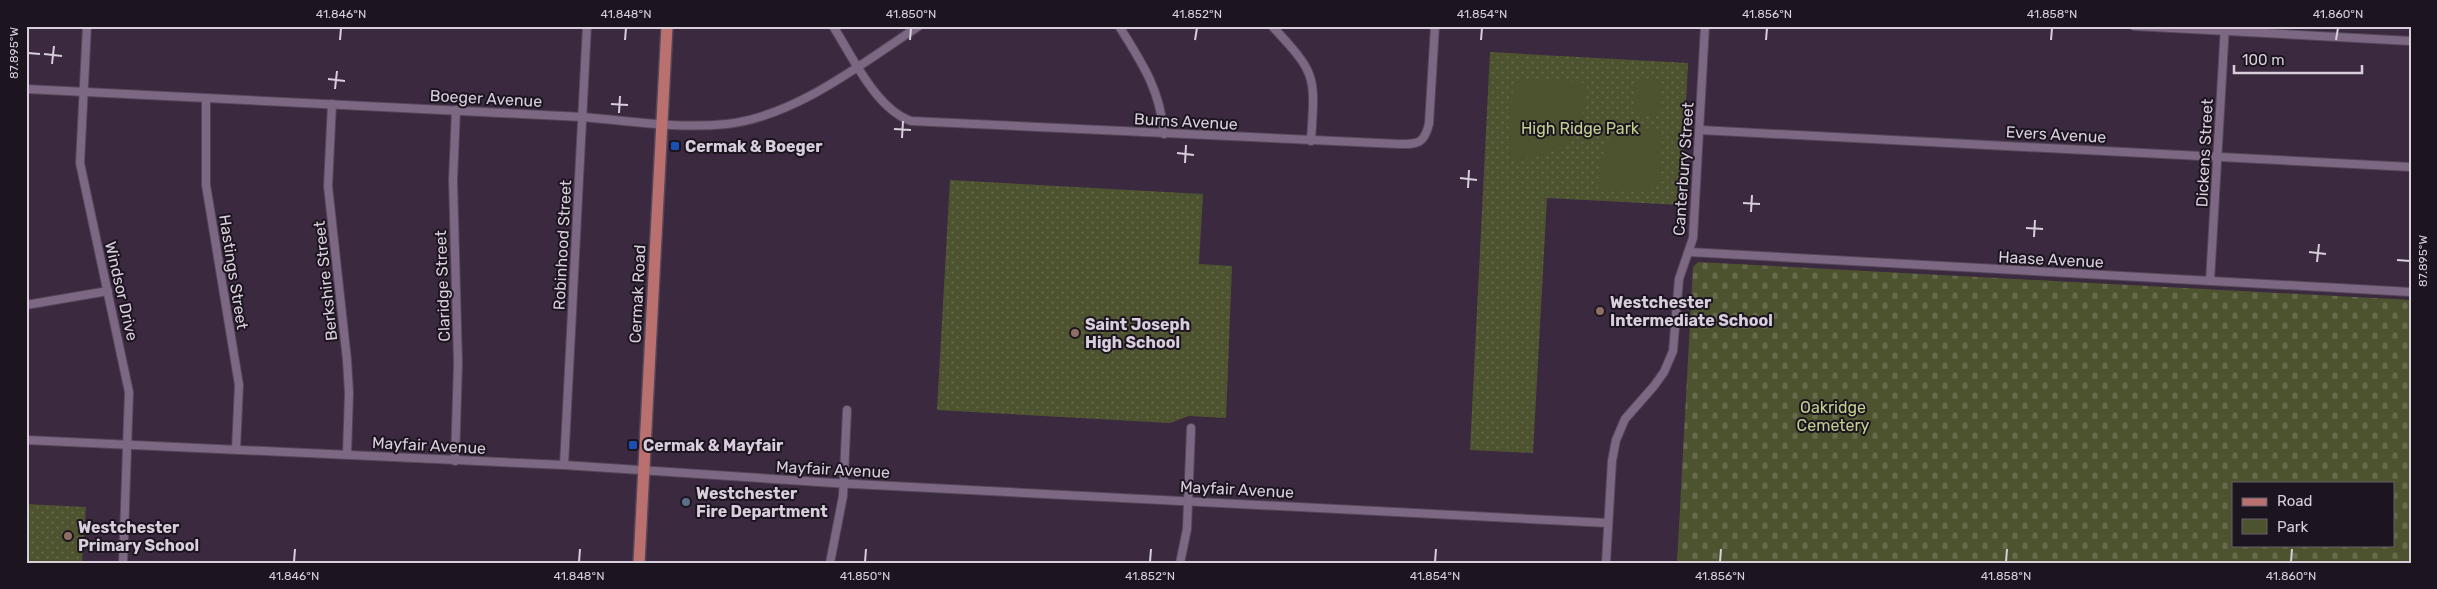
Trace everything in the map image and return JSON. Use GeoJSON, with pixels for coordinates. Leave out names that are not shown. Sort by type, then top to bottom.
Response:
{"type":"FeatureCollection","features":[{"type":"Feature","properties":{"kind":"main road","name":"Cermak Road"},"geometry":{"type":"LineString","coordinates":[[639,563],[667,26]]}},
{"type":"Feature","properties":{"kind":"street","name":"Windsor Drive"},"geometry":{"type":"LineString","coordinates":[[87,26],[80,163],[129,384],[122,563]]}},
{"type":"Feature","properties":{"kind":"street","name":"Robinhood Street"},"geometry":{"type":"LineString","coordinates":[[564,465],[587,26]]}},
{"type":"Feature","properties":{"kind":"street","name":"Burns Avenue"},"geometry":{"type":"LineString","coordinates":[[833,26],[883,102],[896,114],[911,121],[1311,141],[1411,144],[1420,142],[1426,136],[1429,124],[1435,26]]}},
{"type":"Feature","properties":{"kind":"street","name":"Boeger Avenue"},"geometry":{"type":"LineString","coordinates":[[26,89],[456,110],[582,117],[662,124],[728,124],[765,115],[799,102],[919,26]]}},
{"type":"Feature","properties":{"kind":"street"},"geometry":{"type":"LineString","coordinates":[[1119,26],[1147,70],[1158,94],[1164,134]]}},
{"type":"Feature","properties":{"kind":"street"},"geometry":{"type":"LineString","coordinates":[[1272,26],[1301,56],[1312,79],[1311,141]]}},
{"type":"Feature","properties":{"kind":"street","name":"Canterbury Street"},"geometry":{"type":"LineString","coordinates":[[1606,563],[1612,461],[1616,440],[1630,411],[1654,386],[1668,364],[1674,342],[1679,278],[1693,238],[1705,26]]}},
{"type":"Feature","properties":{"kind":"street"},"geometry":{"type":"LineString","coordinates":[[2134,26],[2224,29],[2411,41]]}},
{"type":"Feature","properties":{"kind":"street","name":"Dickens Street"},"geometry":{"type":"LineString","coordinates":[[2210,281],[2224,29]]}},
{"type":"Feature","properties":{"kind":"street","name":"Hastings Street"},"geometry":{"type":"LineString","coordinates":[[206,99],[206,185],[239,385],[236,449]]}},
{"type":"Feature","properties":{"kind":"street","name":"Berkshire Street"},"geometry":{"type":"LineString","coordinates":[[332,104],[328,186],[347,360],[349,392],[347,454]]}},
{"type":"Feature","properties":{"kind":"street","name":"Claridge Street"},"geometry":{"type":"LineString","coordinates":[[455,461],[458,363],[452,180],[456,110]]}},
{"type":"Feature","properties":{"kind":"street","name":"Evers Avenue"},"geometry":{"type":"LineString","coordinates":[[1700,130],[2411,167]]}},
{"type":"Feature","properties":{"kind":"street","name":"Haase Avenue"},"geometry":{"type":"LineString","coordinates":[[1689,252],[2411,292]]}},
{"type":"Feature","properties":{"kind":"street"},"geometry":{"type":"LineString","coordinates":[[26,306],[108,291]]}},
{"type":"Feature","properties":{"kind":"street"},"geometry":{"type":"LineString","coordinates":[[830,563],[844,484],[847,410]]}},
{"type":"Feature","properties":{"kind":"street"},"geometry":{"type":"LineString","coordinates":[[1180,563],[1188,529],[1187,500],[1191,428]]}},
{"type":"Feature","properties":{"kind":"street","name":"Mayfair Avenue"},"geometry":{"type":"LineString","coordinates":[[26,440],[564,465],[844,484],[1187,500],[1608,523]]}},
{"type":"Feature","properties":{"kind":"green space","name":"High Ridge Park"},"geometry":{"type":"Polygon","coordinates":[[[1490,52],[1688,63],[1681,205],[1547,198],[1533,453],[1470,450],[1490,52]]]}},
{"type":"Feature","properties":{"kind":"green space"},"geometry":{"type":"Polygon","coordinates":[[[1644,78],[1657,79],[1662,83],[1661,110],[1657,115],[1640,114],[1634,111],[1635,84],[1638,80],[1644,78]]]}},
{"type":"Feature","properties":{"kind":"green space"},"geometry":{"type":"Polygon","coordinates":[[[1526,80],[1587,83],[1585,101],[1581,117],[1567,141],[1543,155],[1509,159],[1512,94],[1518,82],[1526,80]]]}},
{"type":"Feature","properties":{"kind":"green space"},"geometry":{"type":"Polygon","coordinates":[[[1626,131],[1662,132],[1659,180],[1653,190],[1646,192],[1598,190],[1600,164],[1606,147],[1617,135],[1626,131]]]}},
{"type":"Feature","properties":{"kind":"green space"},"geometry":{"type":"Polygon","coordinates":[[[950,180],[1203,194],[1199,264],[1232,266],[1226,418],[1189,416],[1170,423],[937,410],[950,180]]]}},
{"type":"Feature","properties":{"kind":"green space","name":"Oakridge Cemetery"},"geometry":{"type":"Polygon","coordinates":[[[1698,262],[2411,300],[2411,563],[1677,563],[1693,267],[1698,262]]]}},
{"type":"Feature","properties":{"kind":"green space","name":"Westchester Primary School"},"geometry":{"type":"Polygon","coordinates":[[[26,504],[86,507],[82,563],[26,563],[26,504]]]}},
{"type":"Feature","properties":{"kind":"place","name":"Cermak & Boeger"},"geometry":{"type":"Point","coordinates":[675,146]}},
{"type":"Feature","properties":{"kind":"place","name":"Westchester Intermediate School"},"geometry":{"type":"Point","coordinates":[1600,311]}},
{"type":"Feature","properties":{"kind":"place","name":"Saint Joseph High School"},"geometry":{"type":"Point","coordinates":[1075,333]}},
{"type":"Feature","properties":{"kind":"place","name":"Cermak & Mayfair"},"geometry":{"type":"Point","coordinates":[633,445]}},
{"type":"Feature","properties":{"kind":"place","name":"Westchester Fire Department"},"geometry":{"type":"Point","coordinates":[686,502]}},
{"type":"Feature","properties":{"kind":"place","name":"Westchester Primary School"},"geometry":{"type":"Point","coordinates":[68,536]}}]}
